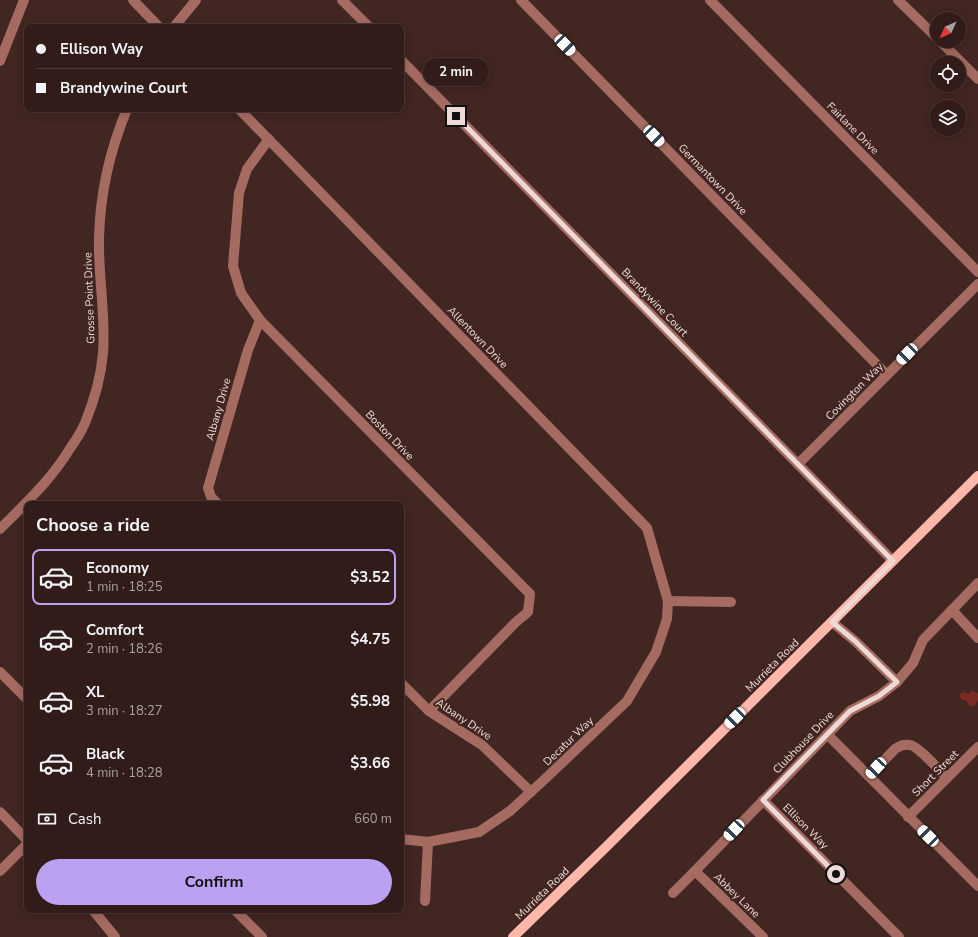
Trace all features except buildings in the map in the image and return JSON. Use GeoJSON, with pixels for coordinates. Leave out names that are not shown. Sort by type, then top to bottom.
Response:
{"type":"FeatureCollection","features":[{"type":"Feature","properties":{"kind":"main road","name":"Murrieta Road"},"geometry":{"type":"LineString","coordinates":[[513,937],[978,476]]}},
{"type":"Feature","properties":{"kind":"street"},"geometry":{"type":"LineString","coordinates":[[0,61],[24,0]]}},
{"type":"Feature","properties":{"kind":"street"},"geometry":{"type":"LineString","coordinates":[[133,0],[157,24]]}},
{"type":"Feature","properties":{"kind":"street"},"geometry":{"type":"LineString","coordinates":[[176,24],[196,0]]}},
{"type":"Feature","properties":{"kind":"street"},"geometry":{"type":"LineString","coordinates":[[342,0],[366,24]]}},
{"type":"Feature","properties":{"kind":"street","name":"Germantown Drive"},"geometry":{"type":"LineString","coordinates":[[521,0],[887,374]]}},
{"type":"Feature","properties":{"kind":"street","name":"Fairlane Drive"},"geometry":{"type":"LineString","coordinates":[[710,0],[978,272]]}},
{"type":"Feature","properties":{"kind":"street"},"geometry":{"type":"LineString","coordinates":[[898,0],[930,31]]}},
{"type":"Feature","properties":{"kind":"street"},"geometry":{"type":"LineString","coordinates":[[947,48],[978,79]]}},
{"type":"Feature","properties":{"kind":"street","name":"Brandywine Court"},"geometry":{"type":"LineString","coordinates":[[404,63],[893,561]]}},
{"type":"Feature","properties":{"kind":"street","name":"Grosse Point Drive"},"geometry":{"type":"LineString","coordinates":[[31,501],[59,467],[79,434],[84,424],[100,375],[104,329],[99,272],[99,237],[102,199],[110,158],[119,126],[126,112]]}},
{"type":"Feature","properties":{"kind":"street","name":"Allentown Drive"},"geometry":{"type":"LineString","coordinates":[[242,112],[647,528],[668,601]]}},
{"type":"Feature","properties":{"kind":"street","name":"Boston Drive"},"geometry":{"type":"LineString","coordinates":[[269,140],[247,169],[239,194],[233,266],[241,292],[260,320],[530,594],[528,612],[516,622],[429,710]]}},
{"type":"Feature","properties":{"kind":"street","name":"Covington Way"},"geometry":{"type":"LineString","coordinates":[[798,464],[978,284]]}},
{"type":"Feature","properties":{"kind":"street","name":"Albany Drive"},"geometry":{"type":"LineString","coordinates":[[215,501],[210,496],[208,488],[248,350],[260,320]]}},
{"type":"Feature","properties":{"kind":"street","name":"Grosse Point Drive"},"geometry":{"type":"LineString","coordinates":[[0,529],[24,507]]}},
{"type":"Feature","properties":{"kind":"street","name":"Clubhouse Drive"},"geometry":{"type":"LineString","coordinates":[[673,893],[850,711],[879,696],[897,682],[912,663],[923,640],[978,583]]}},
{"type":"Feature","properties":{"kind":"street"},"geometry":{"type":"LineString","coordinates":[[668,601],[731,602]]}},
{"type":"Feature","properties":{"kind":"street","name":"Decatur Way"},"geometry":{"type":"LineString","coordinates":[[404,839],[428,842],[479,832],[510,811],[627,701],[656,652],[667,619],[668,601]]}},
{"type":"Feature","properties":{"kind":"street"},"geometry":{"type":"LineString","coordinates":[[952,610],[978,638]]}},
{"type":"Feature","properties":{"kind":"street"},"geometry":{"type":"LineString","coordinates":[[832,622],[855,641],[897,682]]}},
{"type":"Feature","properties":{"kind":"street"},"geometry":{"type":"LineString","coordinates":[[0,672],[24,696]]}},
{"type":"Feature","properties":{"kind":"street","name":"Albany Drive"},"geometry":{"type":"LineString","coordinates":[[404,686],[429,710],[482,745],[531,792]]}},
{"type":"Feature","properties":{"kind":"street"},"geometry":{"type":"LineString","coordinates":[[827,734],[978,886]]}},
{"type":"Feature","properties":{"kind":"street"},"geometry":{"type":"LineString","coordinates":[[869,776],[895,749],[899,746],[910,745],[917,748],[947,778]]}},
{"type":"Feature","properties":{"kind":"street","name":"Short Street"},"geometry":{"type":"LineString","coordinates":[[908,816],[978,747]]}},
{"type":"Feature","properties":{"kind":"street"},"geometry":{"type":"LineString","coordinates":[[970,755],[978,762]]}},
{"type":"Feature","properties":{"kind":"street","name":"Ellison Way"},"geometry":{"type":"LineString","coordinates":[[763,800],[899,937]]}},
{"type":"Feature","properties":{"kind":"street"},"geometry":{"type":"LineString","coordinates":[[0,812],[24,837]]}},
{"type":"Feature","properties":{"kind":"street"},"geometry":{"type":"LineString","coordinates":[[425,900],[428,842]]}},
{"type":"Feature","properties":{"kind":"street"},"geometry":{"type":"LineString","coordinates":[[0,871],[24,847]]}},
{"type":"Feature","properties":{"kind":"street","name":"Abbey Lane"},"geometry":{"type":"LineString","coordinates":[[695,871],[763,937]]}},
{"type":"Feature","properties":{"kind":"street"},"geometry":{"type":"LineString","coordinates":[[95,913],[115,937]]}},
{"type":"Feature","properties":{"kind":"street"},"geometry":{"type":"LineString","coordinates":[[238,913],[262,937]]}},
{"type":"Feature","properties":{"kind":"shaded area"},"geometry":{"type":"Polygon","coordinates":[[[971,691],[978,693],[978,701],[974,706],[968,705],[967,701],[961,699],[959,695],[963,692],[969,694],[971,691]]]}},
{"type":"Feature","properties":{"kind":"route"},"geometry":{"type":"LineString","coordinates":[[456,116],[893,561],[832,622],[855,641],[897,682],[879,696],[850,711],[763,800],[836,874]]}}]}
